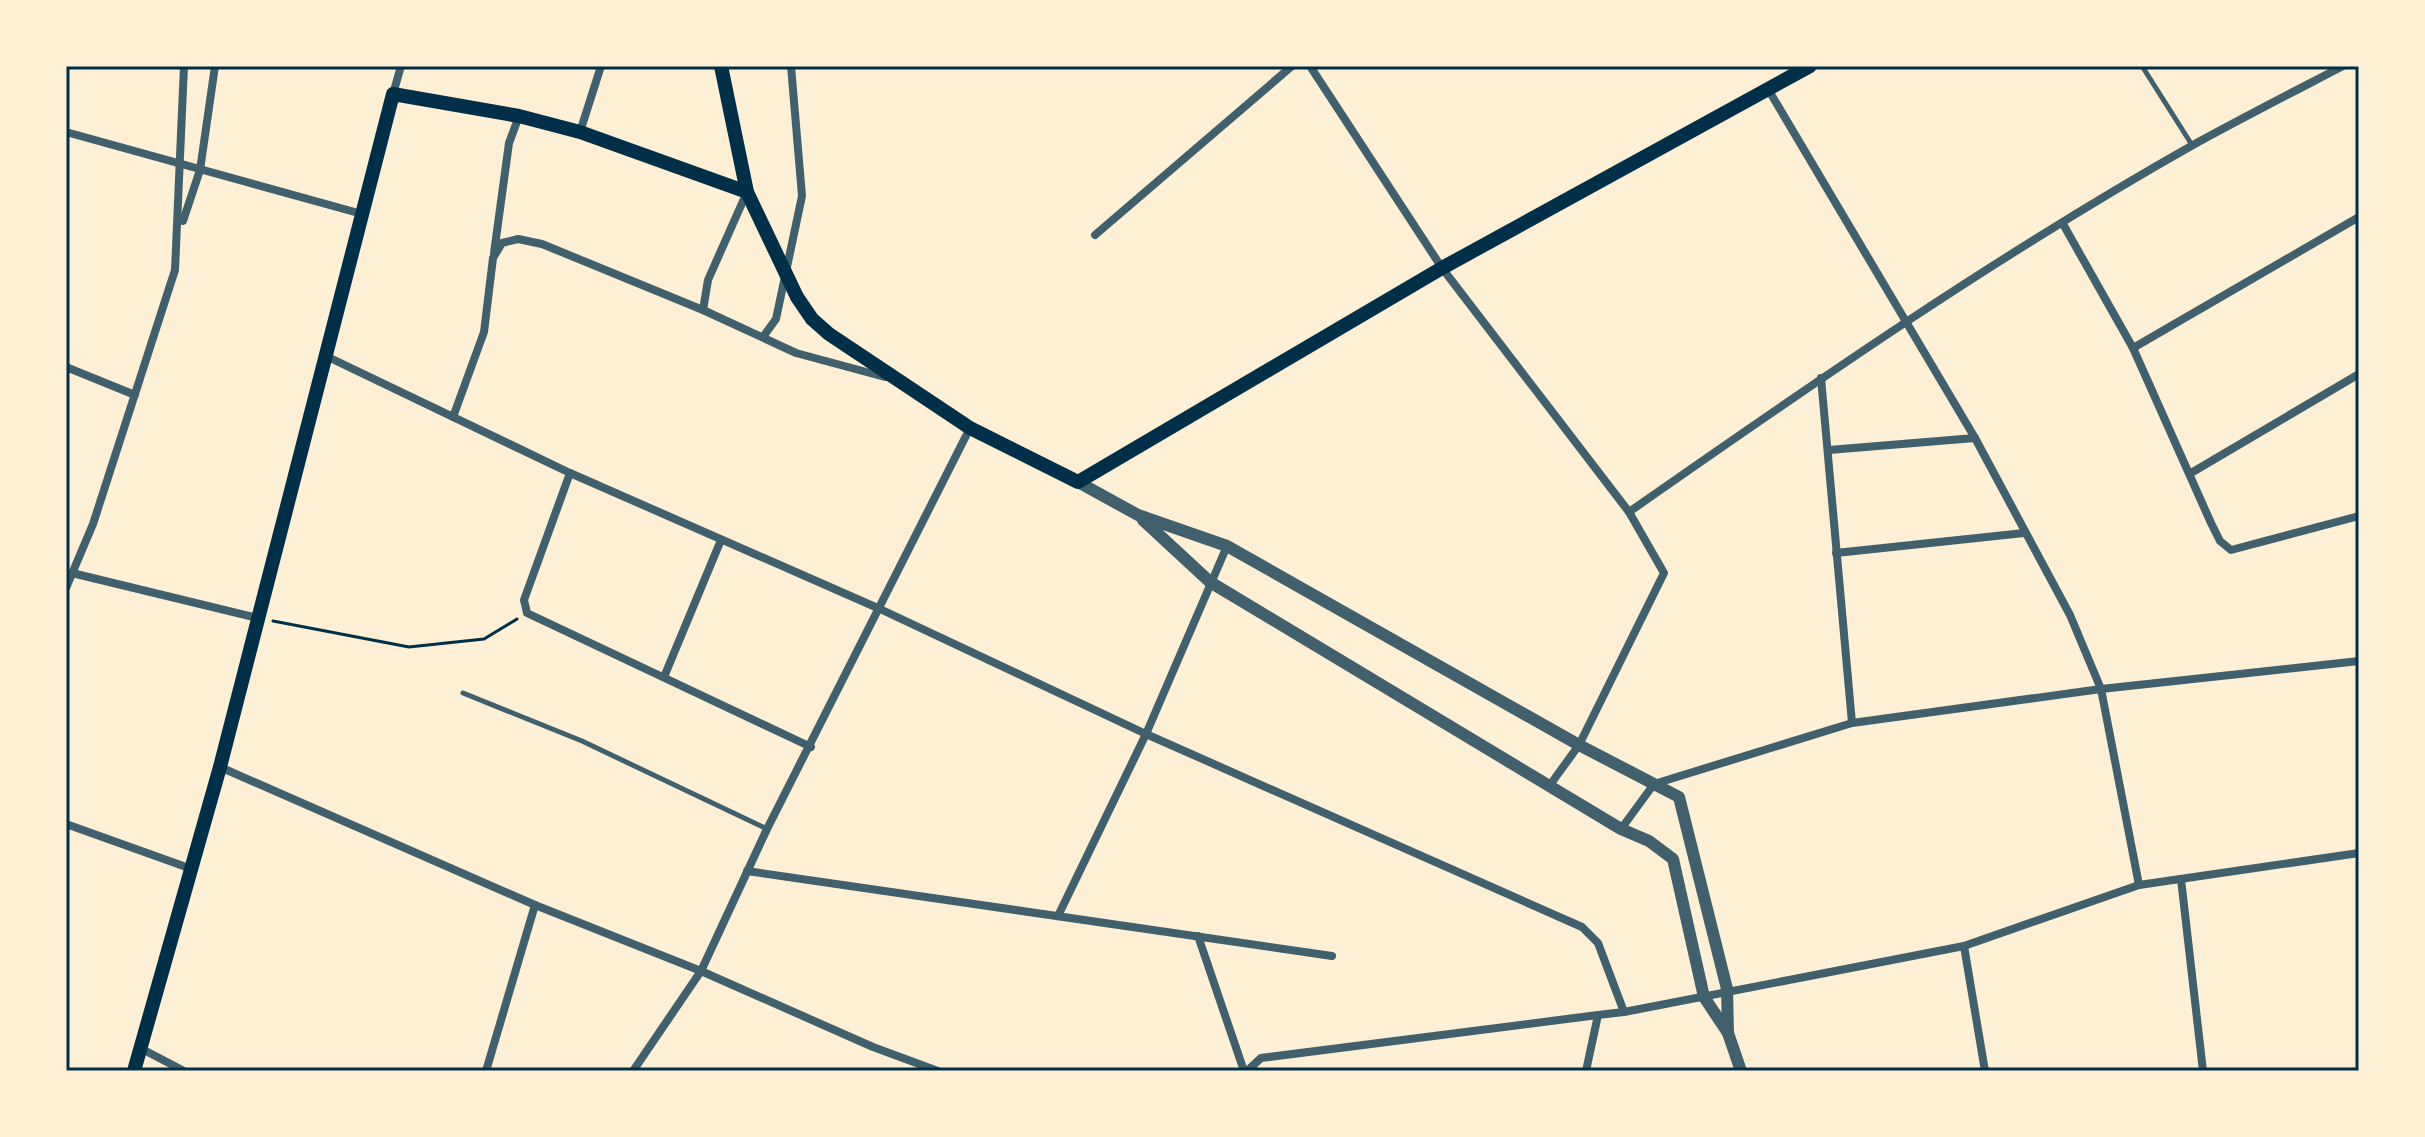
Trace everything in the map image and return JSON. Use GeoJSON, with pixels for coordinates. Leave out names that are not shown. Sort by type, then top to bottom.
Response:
{"type":"FeatureCollection","features":[{"type":"Feature","properties":{"kind":"main road"},"geometry":{"type":"LineString","coordinates":[[721,66],[747,192],[797,297],[812,319],[829,334],[970,428],[1078,482],[1442,268],[1810,66]]}},
{"type":"Feature","properties":{"kind":"main road"},"geometry":{"type":"LineString","coordinates":[[134,1071],[220,767],[328,357],[393,94],[519,116],[580,132],[747,192]]}},
{"type":"Feature","properties":{"kind":"street"},"geometry":{"type":"LineString","coordinates":[[66,588],[93,524],[175,270],[182,166],[184,66]]}},
{"type":"Feature","properties":{"kind":"street"},"geometry":{"type":"LineString","coordinates":[[178,234],[200,170],[215,66]]}},
{"type":"Feature","properties":{"kind":"street"},"geometry":{"type":"LineString","coordinates":[[393,94],[401,66]]}},
{"type":"Feature","properties":{"kind":"street"},"geometry":{"type":"LineString","coordinates":[[580,132],[601,66]]}},
{"type":"Feature","properties":{"kind":"street"},"geometry":{"type":"LineString","coordinates":[[763,337],[776,319],[802,196],[791,66]]}},
{"type":"Feature","properties":{"kind":"street"},"geometry":{"type":"LineString","coordinates":[[1095,235],[1292,66]]}},
{"type":"Feature","properties":{"kind":"street"},"geometry":{"type":"LineString","coordinates":[[1310,66],[1442,268],[1629,512],[1664,579],[1579,745],[1550,785]]}},
{"type":"Feature","properties":{"kind":"street"},"geometry":{"type":"LineString","coordinates":[[1629,512],[1821,378],[2063,224],[2192,146],[2343,66]]}},
{"type":"Feature","properties":{"kind":"street"},"geometry":{"type":"LineString","coordinates":[[1768,89],[1905,325],[1975,438],[2070,615],[2101,689],[2139,885]]}},
{"type":"Feature","properties":{"kind":"street"},"geometry":{"type":"LineString","coordinates":[[453,417],[484,332],[509,143],[519,116]]}},
{"type":"Feature","properties":{"kind":"street"},"geometry":{"type":"LineString","coordinates":[[66,132],[362,214]]}},
{"type":"Feature","properties":{"kind":"street"},"geometry":{"type":"LineString","coordinates":[[703,310],[708,280],[747,192]]}},
{"type":"Feature","properties":{"kind":"street"},"geometry":{"type":"LineString","coordinates":[[2133,348],[2359,217]]}},
{"type":"Feature","properties":{"kind":"street"},"geometry":{"type":"LineString","coordinates":[[2063,224],[2133,348],[2220,541],[2231,550],[2359,516]]}},
{"type":"Feature","properties":{"kind":"street"},"geometry":{"type":"LineString","coordinates":[[493,258],[502,243],[518,239],[542,244],[703,310],[796,353],[901,382]]}},
{"type":"Feature","properties":{"kind":"street"},"geometry":{"type":"LineString","coordinates":[[328,357],[570,473],[880,609],[1146,734],[1582,927],[1598,943],[1624,1012]]}},
{"type":"Feature","properties":{"kind":"street"},"geometry":{"type":"LineString","coordinates":[[66,367],[135,395]]}},
{"type":"Feature","properties":{"kind":"street"},"geometry":{"type":"LineString","coordinates":[[2191,473],[2359,374]]}},
{"type":"Feature","properties":{"kind":"street"},"geometry":{"type":"LineString","coordinates":[[1821,378],[1852,723]]}},
{"type":"Feature","properties":{"kind":"street"},"geometry":{"type":"LineString","coordinates":[[633,1071],[701,971],[767,829],[970,428]]}},
{"type":"Feature","properties":{"kind":"street"},"geometry":{"type":"LineString","coordinates":[[1829,450],[1975,438]]}},
{"type":"Feature","properties":{"kind":"street"},"geometry":{"type":"LineString","coordinates":[[570,473],[524,600],[530,616],[811,747]]}},
{"type":"Feature","properties":{"kind":"street"},"geometry":{"type":"LineString","coordinates":[[1078,482],[1138,515],[1227,546],[1579,745],[1679,797],[1687,818],[1727,989],[1728,1033]]}},
{"type":"Feature","properties":{"kind":"street"},"geometry":{"type":"LineString","coordinates":[[1138,515],[1210,582],[1621,829],[1649,841],[1673,859],[1704,997],[1728,1033],[1741,1071]]}},
{"type":"Feature","properties":{"kind":"street"},"geometry":{"type":"LineString","coordinates":[[1836,553],[2024,533]]}},
{"type":"Feature","properties":{"kind":"street"},"geometry":{"type":"LineString","coordinates":[[664,677],[721,540]]}},
{"type":"Feature","properties":{"kind":"street"},"geometry":{"type":"LineString","coordinates":[[1058,916],[1146,734],[1227,546]]}},
{"type":"Feature","properties":{"kind":"street"},"geometry":{"type":"LineString","coordinates":[[72,573],[258,618]]}},
{"type":"Feature","properties":{"kind":"street"},"geometry":{"type":"LineString","coordinates":[[1621,829],[1654,784],[1852,723],[2101,689],[2359,661]]}},
{"type":"Feature","properties":{"kind":"street"},"geometry":{"type":"LineString","coordinates":[[220,767],[535,905],[701,971],[873,1047],[938,1071]]}},
{"type":"Feature","properties":{"kind":"street"},"geometry":{"type":"LineString","coordinates":[[66,824],[189,868]]}},
{"type":"Feature","properties":{"kind":"street"},"geometry":{"type":"LineString","coordinates":[[1198,936],[1246,1071],[1261,1058],[1624,1012],[1704,997],[1727,989],[1964,946],[2139,885],[2359,853]]}},
{"type":"Feature","properties":{"kind":"street"},"geometry":{"type":"LineString","coordinates":[[747,871],[1332,956]]}},
{"type":"Feature","properties":{"kind":"street"},"geometry":{"type":"LineString","coordinates":[[2181,879],[2203,1071]]}},
{"type":"Feature","properties":{"kind":"street"},"geometry":{"type":"LineString","coordinates":[[486,1071],[535,905]]}},
{"type":"Feature","properties":{"kind":"street"},"geometry":{"type":"LineString","coordinates":[[1964,946],[1985,1071]]}},
{"type":"Feature","properties":{"kind":"street"},"geometry":{"type":"LineString","coordinates":[[1586,1071],[1598,1015]]}},
{"type":"Feature","properties":{"kind":"street"},"geometry":{"type":"LineString","coordinates":[[142,1049],[184,1071]]}},
{"type":"Feature","properties":{"kind":"lane"},"geometry":{"type":"LineString","coordinates":[[2142,66],[2192,146]]}},
{"type":"Feature","properties":{"kind":"lane"},"geometry":{"type":"LineString","coordinates":[[463,693],[582,741],[767,829]]}},
{"type":"Feature","properties":{"kind":"path"},"geometry":{"type":"LineString","coordinates":[[258,618],[409,647],[484,639],[530,616]]}}]}
